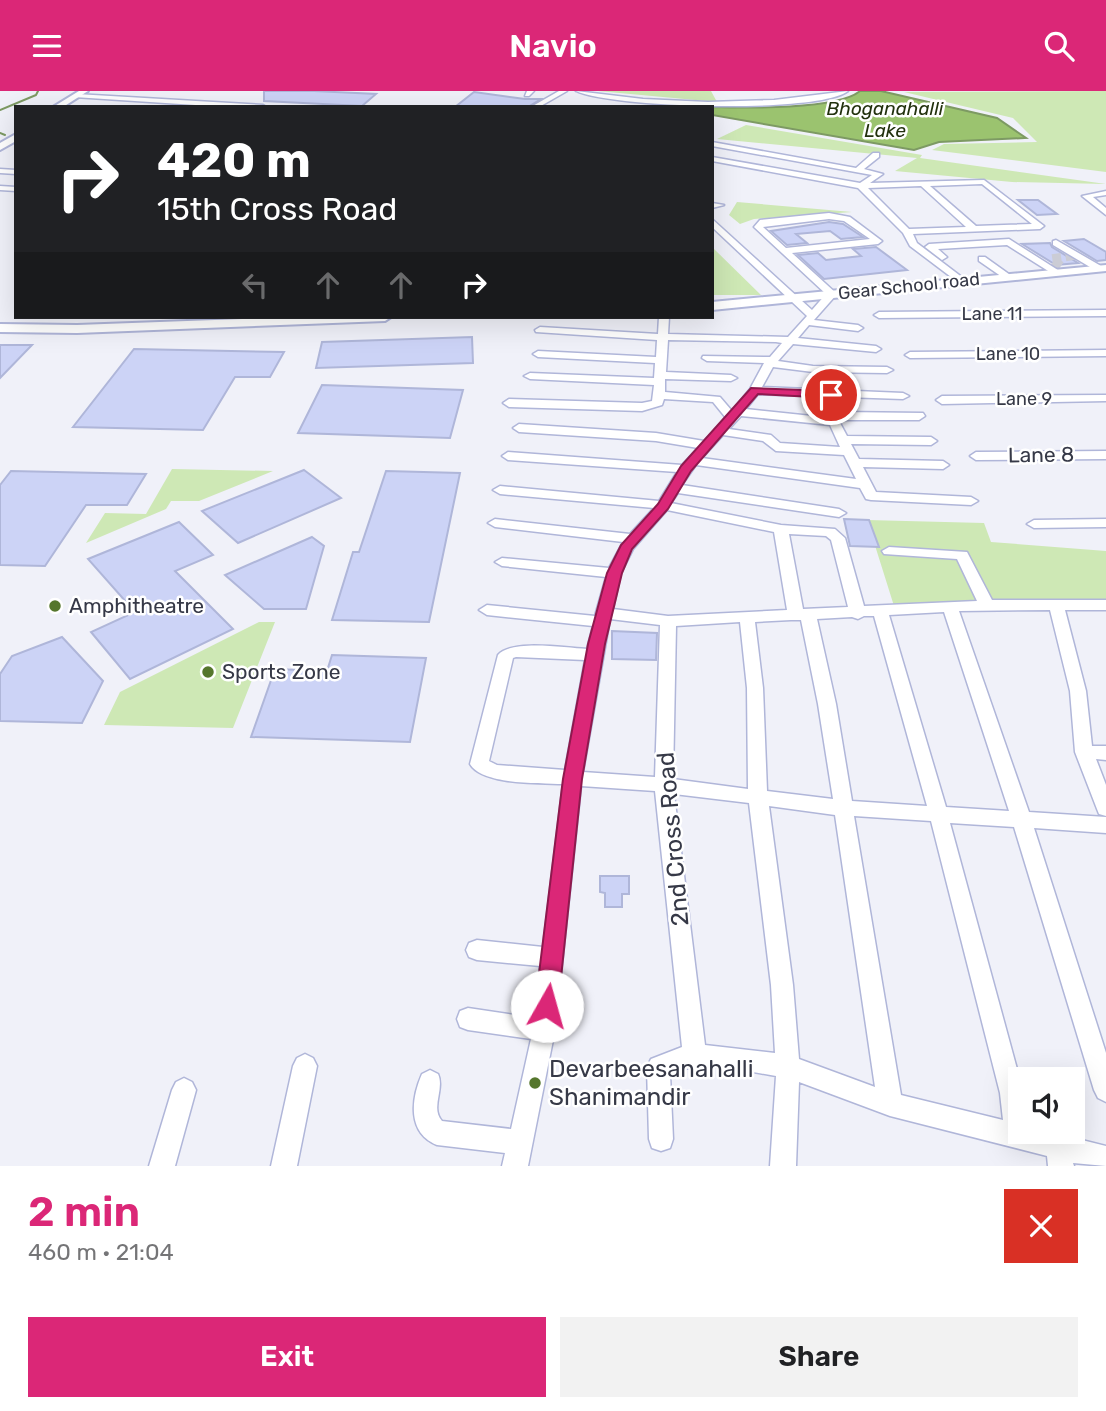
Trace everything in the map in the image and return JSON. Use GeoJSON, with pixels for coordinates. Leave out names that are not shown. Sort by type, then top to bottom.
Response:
{"type":"FeatureCollection","features":[{"type":"Feature","properties":{"kind":"main road"},"geometry":{"type":"LineString","coordinates":[[77,98],[94,91]]}},
{"type":"Feature","properties":{"kind":"main road"},"geometry":{"type":"LineString","coordinates":[[0,147],[14,135]]}},
{"type":"Feature","properties":{"kind":"main road","name":"Gear School road"},"geometry":{"type":"LineString","coordinates":[[714,306],[795,300],[1062,269],[1102,268]]}},
{"type":"Feature","properties":{"kind":"main road"},"geometry":{"type":"LineString","coordinates":[[0,328],[277,319]]}},
{"type":"Feature","properties":{"kind":"street"},"geometry":{"type":"LineString","coordinates":[[537,104],[564,91]]}},
{"type":"Feature","properties":{"kind":"street"},"geometry":{"type":"LineString","coordinates":[[579,91],[651,101],[747,105],[838,95],[845,91]]}},
{"type":"Feature","properties":{"kind":"street"},"geometry":{"type":"LineString","coordinates":[[77,98],[208,105]]}},
{"type":"Feature","properties":{"kind":"street"},"geometry":{"type":"LineString","coordinates":[[77,98],[179,105]]}},
{"type":"Feature","properties":{"kind":"street"},"geometry":{"type":"LineString","coordinates":[[714,144],[879,173],[861,186]]}},
{"type":"Feature","properties":{"kind":"street"},"geometry":{"type":"LineString","coordinates":[[859,169],[876,155]]}},
{"type":"Feature","properties":{"kind":"street"},"geometry":{"type":"LineString","coordinates":[[714,159],[861,186],[984,182],[1023,208],[1041,227],[907,232]]}},
{"type":"Feature","properties":{"kind":"street"},"geometry":{"type":"LineString","coordinates":[[874,179],[887,185]]}},
{"type":"Feature","properties":{"kind":"street"},"geometry":{"type":"LineString","coordinates":[[923,184],[974,229]]}},
{"type":"Feature","properties":{"kind":"street"},"geometry":{"type":"LineString","coordinates":[[861,186],[907,232],[913,244],[962,281]]}},
{"type":"Feature","properties":{"kind":"street"},"geometry":{"type":"LineString","coordinates":[[1106,193],[1086,196],[1106,212]]}},
{"type":"Feature","properties":{"kind":"street"},"geometry":{"type":"LineString","coordinates":[[842,214],[851,216],[867,228],[868,234]]}},
{"type":"Feature","properties":{"kind":"street"},"geometry":{"type":"LineString","coordinates":[[430,1082],[424,1117],[428,1127],[437,1133],[517,1154],[544,1030],[573,779],[602,618],[614,573],[633,539],[663,506],[704,445],[735,415],[755,390],[772,361],[832,294],[770,240],[758,227],[760,222],[829,216],[848,219],[878,241],[783,251]]}},
{"type":"Feature","properties":{"kind":"street"},"geometry":{"type":"LineString","coordinates":[[751,223],[747,227],[757,236],[770,240]]}},
{"type":"Feature","properties":{"kind":"street"},"geometry":{"type":"LineString","coordinates":[[714,224],[795,300],[810,319],[858,328]]}},
{"type":"Feature","properties":{"kind":"street"},"geometry":{"type":"LineString","coordinates":[[976,280],[929,247],[1009,242],[1062,269]]}},
{"type":"Feature","properties":{"kind":"street"},"geometry":{"type":"LineString","coordinates":[[1056,243],[1102,268]]}},
{"type":"Feature","properties":{"kind":"street"},"geometry":{"type":"LineString","coordinates":[[982,259],[1008,277]]}},
{"type":"Feature","properties":{"kind":"street","name":"Lane 11"},"geometry":{"type":"LineString","coordinates":[[879,315],[1106,313]]}},
{"type":"Feature","properties":{"kind":"street"},"geometry":{"type":"LineString","coordinates":[[509,403],[642,407],[655,405],[664,319]]}},
{"type":"Feature","properties":{"kind":"street"},"geometry":{"type":"LineString","coordinates":[[540,330],[876,349]]}},
{"type":"Feature","properties":{"kind":"street","name":"Lane 10"},"geometry":{"type":"LineString","coordinates":[[910,355],[1106,353]]}},
{"type":"Feature","properties":{"kind":"street"},"geometry":{"type":"LineString","coordinates":[[538,354],[659,360]]}},
{"type":"Feature","properties":{"kind":"street"},"geometry":{"type":"LineString","coordinates":[[707,358],[772,361],[813,369],[887,370]]}},
{"type":"Feature","properties":{"kind":"street"},"geometry":{"type":"LineString","coordinates":[[530,376],[658,384],[731,378]]}},
{"type":"Feature","properties":{"kind":"street"},"geometry":{"type":"LineString","coordinates":[[658,384],[716,399],[735,415],[834,422],[841,416],[919,416]]}},
{"type":"Feature","properties":{"kind":"street"},"geometry":{"type":"LineString","coordinates":[[755,390],[903,396]]}},
{"type":"Feature","properties":{"kind":"street","name":"Lane 9"},"geometry":{"type":"LineString","coordinates":[[943,400],[1106,398]]}},
{"type":"Feature","properties":{"kind":"street"},"geometry":{"type":"LineString","coordinates":[[834,422],[856,463],[867,493],[877,497],[971,501]]}},
{"type":"Feature","properties":{"kind":"street"},"geometry":{"type":"LineString","coordinates":[[519,428],[656,437],[704,445]]}},
{"type":"Feature","properties":{"kind":"street"},"geometry":{"type":"LineString","coordinates":[[719,431],[767,438],[776,447],[931,441]]}},
{"type":"Feature","properties":{"kind":"street","name":"Lane 8"},"geometry":{"type":"LineString","coordinates":[[976,456],[1106,455]]}},
{"type":"Feature","properties":{"kind":"street"},"geometry":{"type":"LineString","coordinates":[[508,456],[690,465],[863,484]]}},
{"type":"Feature","properties":{"kind":"street"},"geometry":{"type":"LineString","coordinates":[[856,463],[943,465]]}},
{"type":"Feature","properties":{"kind":"street"},"geometry":{"type":"LineString","coordinates":[[674,488],[839,513]]}},
{"type":"Feature","properties":{"kind":"street"},"geometry":{"type":"LineString","coordinates":[[500,490],[663,506],[781,529],[835,535],[858,614]]}},
{"type":"Feature","properties":{"kind":"street"},"geometry":{"type":"LineString","coordinates":[[495,523],[633,539]]}},
{"type":"Feature","properties":{"kind":"street"},"geometry":{"type":"LineString","coordinates":[[1034,524],[1106,523]]}},
{"type":"Feature","properties":{"kind":"street"},"geometry":{"type":"LineString","coordinates":[[781,529],[827,704],[841,808],[890,1104]]}},
{"type":"Feature","properties":{"kind":"street"},"geometry":{"type":"LineString","coordinates":[[889,551],[962,555],[987,605]]}},
{"type":"Feature","properties":{"kind":"street"},"geometry":{"type":"LineString","coordinates":[[502,562],[614,573]]}},
{"type":"Feature","properties":{"kind":"street"},"geometry":{"type":"LineString","coordinates":[[487,610],[668,621],[858,614],[987,605],[1106,605]]}},
{"type":"Feature","properties":{"kind":"street"},"geometry":{"type":"LineString","coordinates":[[1056,605],[1078,691],[1084,752],[1106,809]]}},
{"type":"Feature","properties":{"kind":"street"},"geometry":{"type":"LineString","coordinates":[[950,607],[1021,818],[1106,1090]]}},
{"type":"Feature","properties":{"kind":"street"},"geometry":{"type":"LineString","coordinates":[[880,611],[961,893],[1008,1074]]}},
{"type":"Feature","properties":{"kind":"street"},"geometry":{"type":"LineString","coordinates":[[747,619],[755,688],[758,797],[782,985],[788,1066],[783,1166]]}},
{"type":"Feature","properties":{"kind":"street","name":"2nd Cross Road"},"geometry":{"type":"LineString","coordinates":[[668,621],[664,785],[695,1056]]}},
{"type":"Feature","properties":{"kind":"street"},"geometry":{"type":"LineString","coordinates":[[595,655],[514,651],[506,655],[479,764],[494,772],[664,785],[841,808],[1106,825]]}},
{"type":"Feature","properties":{"kind":"street"},"geometry":{"type":"LineString","coordinates":[[1084,752],[1106,753]]}},
{"type":"Feature","properties":{"kind":"street"},"geometry":{"type":"LineString","coordinates":[[477,950],[552,958]]}},
{"type":"Feature","properties":{"kind":"street"},"geometry":{"type":"LineString","coordinates":[[468,1019],[544,1030]]}},
{"type":"Feature","properties":{"kind":"street"},"geometry":{"type":"LineString","coordinates":[[661,1139],[659,1067],[674,1059],[695,1056],[788,1066],[890,1104],[1008,1133]]}},
{"type":"Feature","properties":{"kind":"street"},"geometry":{"type":"LineString","coordinates":[[284,1166],[305,1066]]}},
{"type":"Feature","properties":{"kind":"street"},"geometry":{"type":"LineString","coordinates":[[162,1166],[184,1090]]}},
{"type":"Feature","properties":{"kind":"street"},"geometry":{"type":"LineString","coordinates":[[1035,1144],[1060,1156],[1106,1159]]}},
{"type":"Feature","properties":{"kind":"shaded area"},"geometry":{"type":"Polygon","coordinates":[[[598,91],[711,91],[717,102],[598,91]]]}},
{"type":"Feature","properties":{"kind":"shaded area"},"geometry":{"type":"Polygon","coordinates":[[[1106,91],[1106,172],[932,150],[944,144],[1037,142],[1013,118],[904,92],[1106,91]]]}},
{"type":"Feature","properties":{"kind":"shaded area"},"geometry":{"type":"Polygon","coordinates":[[[746,125],[922,155],[920,158],[1106,184],[1012,182],[895,171],[917,158],[717,139],[746,125]]]}},
{"type":"Feature","properties":{"kind":"shaded area"},"geometry":{"type":"Polygon","coordinates":[[[737,202],[852,212],[754,219],[740,224],[729,215],[737,202]]]}},
{"type":"Feature","properties":{"kind":"shaded area"},"geometry":{"type":"Polygon","coordinates":[[[714,249],[761,295],[714,295],[714,249]]]}},
{"type":"Feature","properties":{"kind":"shaded area"},"geometry":{"type":"Polygon","coordinates":[[[172,469],[273,471],[199,501],[171,501],[166,509],[86,543],[105,513],[146,514],[172,469]]]}},
{"type":"Feature","properties":{"kind":"shaded area"},"geometry":{"type":"Polygon","coordinates":[[[867,520],[984,523],[991,542],[1106,551],[1106,601],[894,606],[867,520]]]}},
{"type":"Feature","properties":{"kind":"shaded area","name":"Sports Zone"},"geometry":{"type":"Polygon","coordinates":[[[259,622],[275,622],[233,728],[104,725],[120,692],[259,622]]]}},
{"type":"Feature","properties":{"kind":"water","name":"Bhoganahalli Lake"},"geometry":{"type":"Polygon","coordinates":[[[860,91],[881,91],[997,118],[1026,138],[939,142],[914,150],[714,115],[714,107],[812,105],[849,97],[860,91]]]}},
{"type":"Feature","properties":{"kind":"building"},"geometry":{"type":"Polygon","coordinates":[[[264,91],[376,94],[363,105],[264,101],[264,91]]]}},
{"type":"Feature","properties":{"kind":"building"},"geometry":{"type":"Polygon","coordinates":[[[474,92],[541,99],[531,105],[458,105],[474,92]]]}},
{"type":"Feature","properties":{"kind":"building"},"geometry":{"type":"Polygon","coordinates":[[[1018,200],[1038,200],[1057,214],[1037,215],[1018,200]]]}},
{"type":"Feature","properties":{"kind":"building"},"geometry":{"type":"Polygon","coordinates":[[[829,222],[843,224],[863,237],[841,239],[830,231],[796,234],[807,243],[787,245],[771,231],[829,222]]]}},
{"type":"Feature","properties":{"kind":"building"},"geometry":{"type":"Polygon","coordinates":[[[1084,239],[1106,252],[1106,260],[1097,261],[1064,241],[1084,239]]]}},
{"type":"Feature","properties":{"kind":"building"},"geometry":{"type":"Polygon","coordinates":[[[1050,243],[1078,263],[1056,265],[1022,244],[1050,243]]]}},
{"type":"Feature","properties":{"kind":"building"},"geometry":{"type":"Polygon","coordinates":[[[876,247],[907,270],[824,279],[798,255],[818,253],[826,260],[861,256],[853,249],[876,247]]]}},
{"type":"Feature","properties":{"kind":"building"},"geometry":{"type":"Polygon","coordinates":[[[472,337],[473,363],[316,368],[322,342],[472,337]]]}},
{"type":"Feature","properties":{"kind":"building"},"geometry":{"type":"Polygon","coordinates":[[[0,345],[32,345],[0,378],[0,345]]]}},
{"type":"Feature","properties":{"kind":"building"},"geometry":{"type":"Polygon","coordinates":[[[134,349],[284,352],[270,377],[235,377],[203,430],[73,427],[134,349]]]}},
{"type":"Feature","properties":{"kind":"building"},"geometry":{"type":"Polygon","coordinates":[[[322,385],[463,390],[450,438],[298,433],[322,385]]]}},
{"type":"Feature","properties":{"kind":"building"},"geometry":{"type":"Polygon","coordinates":[[[304,470],[341,498],[238,543],[202,511],[304,470]]]}},
{"type":"Feature","properties":{"kind":"building"},"geometry":{"type":"Polygon","coordinates":[[[11,471],[146,474],[127,505],[86,505],[45,566],[0,565],[0,485],[11,471]]]}},
{"type":"Feature","properties":{"kind":"building"},"geometry":{"type":"Polygon","coordinates":[[[386,471],[460,473],[429,622],[332,620],[353,552],[359,552],[386,471]]]}},
{"type":"Feature","properties":{"kind":"building"},"geometry":{"type":"Polygon","coordinates":[[[844,519],[869,520],[879,547],[850,546],[844,519]]]}},
{"type":"Feature","properties":{"kind":"building"},"geometry":{"type":"Polygon","coordinates":[[[179,522],[213,555],[175,571],[233,629],[130,679],[91,632],[135,612],[88,559],[179,522]]]}},
{"type":"Feature","properties":{"kind":"building"},"geometry":{"type":"Polygon","coordinates":[[[312,537],[324,546],[306,609],[264,609],[225,575],[312,537]]]}},
{"type":"Feature","properties":{"kind":"building"},"geometry":{"type":"Polygon","coordinates":[[[612,631],[657,633],[656,660],[612,659],[612,631]]]}},
{"type":"Feature","properties":{"kind":"building"},"geometry":{"type":"Polygon","coordinates":[[[62,637],[103,681],[82,723],[0,721],[0,674],[12,656],[62,637]]]}},
{"type":"Feature","properties":{"kind":"building"},"geometry":{"type":"Polygon","coordinates":[[[332,655],[426,658],[410,742],[251,737],[275,669],[327,671],[332,655]]]}},
{"type":"Feature","properties":{"kind":"building"},"geometry":{"type":"Polygon","coordinates":[[[600,876],[629,876],[629,894],[622,894],[622,907],[605,907],[605,893],[600,892],[600,876]]]}},
{"type":"Feature","properties":{"kind":"waterway"},"geometry":{"type":"LineString","coordinates":[[0,110],[36,95],[38,91]]}},
{"type":"Feature","properties":{"kind":"waterway"},"geometry":{"type":"LineString","coordinates":[[0,133],[5,135]]}},
{"type":"Feature","properties":{"kind":"tunnel"},"geometry":{"type":"LineString","coordinates":[[1061,266],[1051,259],[1077,255]]}},
{"type":"Feature","properties":{"kind":"place","name":"Amphitheatre"},"geometry":{"type":"Point","coordinates":[55,606]}},
{"type":"Feature","properties":{"kind":"place","name":"Sports Zone"},"geometry":{"type":"Point","coordinates":[208,672]}},
{"type":"Feature","properties":{"kind":"place","name":"Devarbeesanahalli Shanimandir"},"geometry":{"type":"Point","coordinates":[535,1083]}},
{"type":"Feature","properties":{"kind":"route"},"geometry":{"type":"LineString","coordinates":[[547,1006],[573,779],[596,644],[614,573],[626,548],[663,506],[685,469],[695,461],[704,445],[755,390],[831,395]]}}]}
